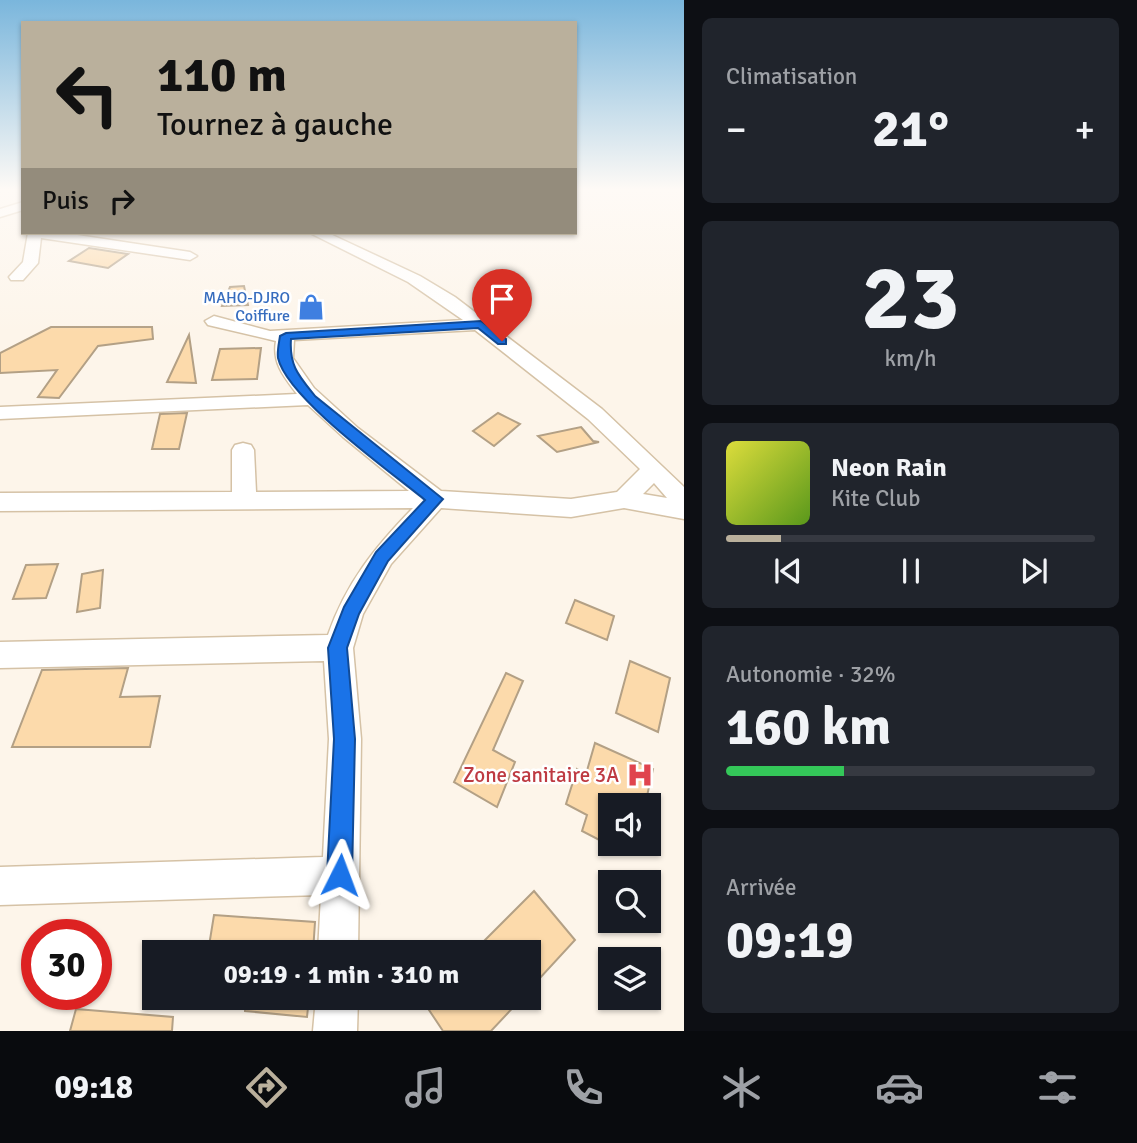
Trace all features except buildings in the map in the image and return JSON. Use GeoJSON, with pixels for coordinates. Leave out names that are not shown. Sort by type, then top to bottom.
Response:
{"type":"FeatureCollection","features":[{"type":"Feature","properties":{"kind":"street"},"geometry":{"type":"LineString","coordinates":[[17,276],[30,263],[35,236]]}},
{"type":"Feature","properties":{"kind":"street"},"geometry":{"type":"LineString","coordinates":[[56,236],[190,257]]}},
{"type":"Feature","properties":{"kind":"street"},"geometry":{"type":"LineString","coordinates":[[324,236],[414,279],[481,324],[595,414],[654,469],[684,502]]}},
{"type":"Feature","properties":{"kind":"street"},"geometry":{"type":"LineString","coordinates":[[214,321],[257,335],[286,336],[481,324]]}},
{"type":"Feature","properties":{"kind":"street"},"geometry":{"type":"LineString","coordinates":[[286,336],[284,357],[293,377],[311,399],[435,499]]}},
{"type":"Feature","properties":{"kind":"street"},"geometry":{"type":"LineString","coordinates":[[0,413],[311,399]]}},
{"type":"Feature","properties":{"kind":"street"},"geometry":{"type":"LineString","coordinates":[[243,450],[244,500]]}},
{"type":"Feature","properties":{"kind":"street"},"geometry":{"type":"LineString","coordinates":[[624,499],[654,469]]}},
{"type":"Feature","properties":{"kind":"street"},"geometry":{"type":"LineString","coordinates":[[338,940],[345,739],[338,648],[350,612],[382,557],[435,499]]}},
{"type":"Feature","properties":{"kind":"street"},"geometry":{"type":"LineString","coordinates":[[0,502],[435,499],[571,508],[624,499],[684,510]]}},
{"type":"Feature","properties":{"kind":"street"},"geometry":{"type":"LineString","coordinates":[[0,655],[338,648]]}},
{"type":"Feature","properties":{"kind":"street"},"geometry":{"type":"LineString","coordinates":[[0,886],[340,875]]}},
{"type":"Feature","properties":{"kind":"street"},"geometry":{"type":"LineString","coordinates":[[335,1031],[336,1010]]}},
{"type":"Feature","properties":{"kind":"place","name":"MAHO-DJRO Coiffure"},"geometry":{"type":"Point","coordinates":[311,307]}},
{"type":"Feature","properties":{"kind":"place","name":"Zone sanitaire 3A"},"geometry":{"type":"Point","coordinates":[640,775]}},
{"type":"Feature","properties":{"kind":"route"},"geometry":{"type":"LineString","coordinates":[[340,875],[345,739],[338,648],[350,612],[382,557],[435,499],[311,399],[293,377],[284,357],[286,336],[481,324],[502,341]]}}]}
